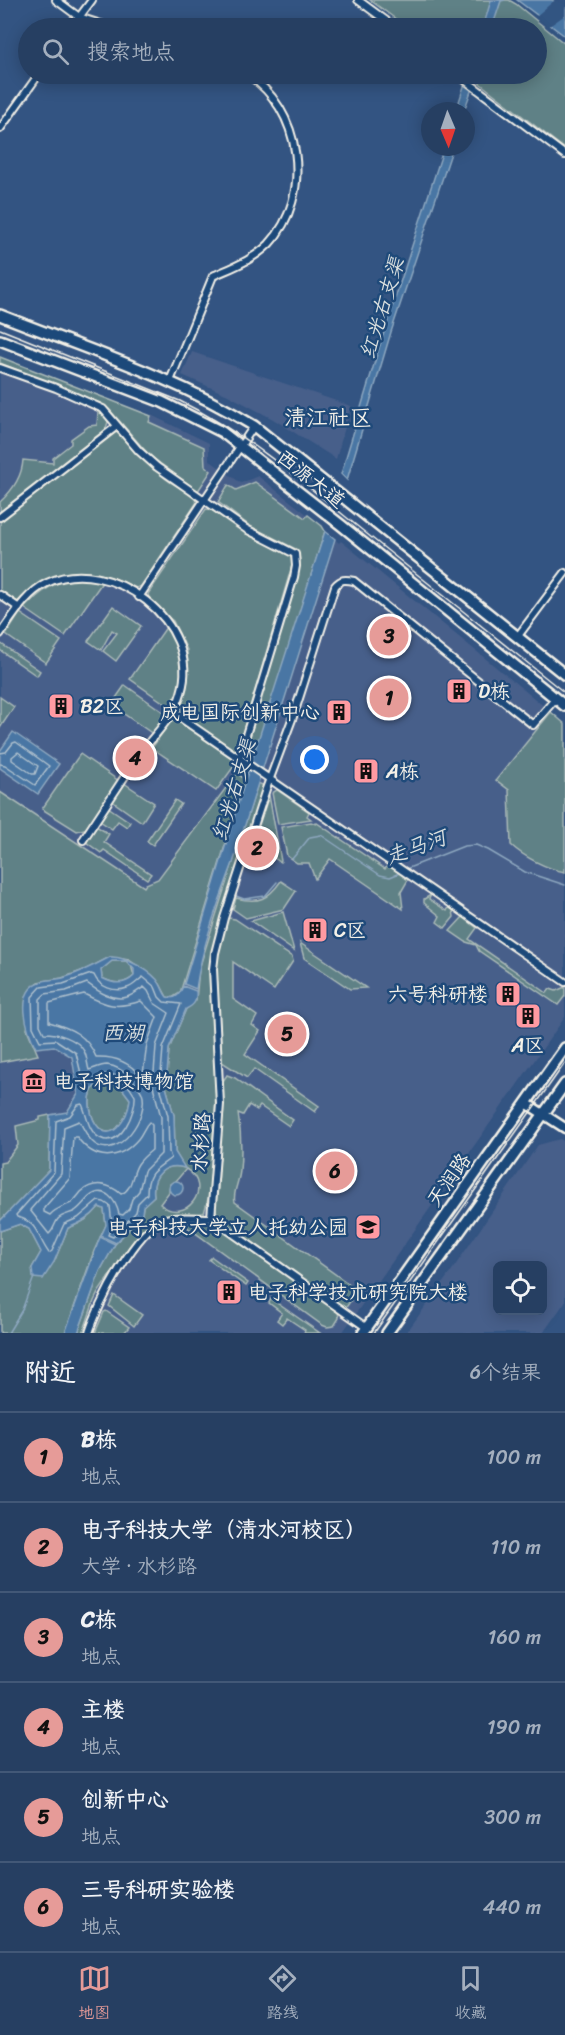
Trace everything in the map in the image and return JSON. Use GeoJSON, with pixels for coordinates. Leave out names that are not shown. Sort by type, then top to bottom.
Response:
{"type":"FeatureCollection","features":[{"type":"Feature","properties":{"kind":"main road","name":"西源大道"},"geometry":{"type":"LineString","coordinates":[[0,315],[170,381],[206,398],[254,426],[565,675]]}},
{"type":"Feature","properties":{"kind":"main road","name":"西源大道"},"geometry":{"type":"LineString","coordinates":[[0,340],[162,402],[222,432],[565,706]]}},
{"type":"Feature","properties":{"kind":"main road","name":"天润路"},"geometry":{"type":"LineString","coordinates":[[365,1330],[565,1048]]}},
{"type":"Feature","properties":{"kind":"main road","name":"天润路"},"geometry":{"type":"LineString","coordinates":[[387,1333],[565,1084]]}},
{"type":"Feature","properties":{"kind":"street"},"geometry":{"type":"LineString","coordinates":[[56,0],[85,18]]}},
{"type":"Feature","properties":{"kind":"street"},"geometry":{"type":"LineString","coordinates":[[79,16],[92,0]]}},
{"type":"Feature","properties":{"kind":"street"},"geometry":{"type":"LineString","coordinates":[[358,0],[382,18]]}},
{"type":"Feature","properties":{"kind":"street"},"geometry":{"type":"LineString","coordinates":[[0,129],[32,84]]}},
{"type":"Feature","properties":{"kind":"street"},"geometry":{"type":"LineString","coordinates":[[170,381],[213,276],[252,259],[270,243],[283,224],[291,206],[297,161],[292,137],[283,113],[267,91],[259,84]]}},
{"type":"Feature","properties":{"kind":"street"},"geometry":{"type":"LineString","coordinates":[[472,84],[565,154]]}},
{"type":"Feature","properties":{"kind":"street"},"geometry":{"type":"LineString","coordinates":[[0,368],[103,410],[139,451],[157,467],[246,529],[295,554],[297,560],[294,577],[239,758]]}},
{"type":"Feature","properties":{"kind":"street"},"geometry":{"type":"LineString","coordinates":[[0,517],[117,426]]}},
{"type":"Feature","properties":{"kind":"street"},"geometry":{"type":"LineString","coordinates":[[139,597],[254,426]]}},
{"type":"Feature","properties":{"kind":"street"},"geometry":{"type":"LineString","coordinates":[[518,636],[565,573]]}},
{"type":"Feature","properties":{"kind":"street"},"geometry":{"type":"LineString","coordinates":[[0,634],[28,598],[45,584],[63,577],[108,579],[139,597],[166,620],[180,645],[185,664],[183,685],[178,702],[143,750]]}},
{"type":"Feature","properties":{"kind":"street","name":"水杉路"},"geometry":{"type":"LineString","coordinates":[[211,1218],[220,1104],[213,960],[224,918],[335,586],[343,579],[354,581],[533,724],[556,698]]}},
{"type":"Feature","properties":{"kind":"street"},"geometry":{"type":"LineString","coordinates":[[0,594],[19,608]]}},
{"type":"Feature","properties":{"kind":"street"},"geometry":{"type":"LineString","coordinates":[[172,712],[565,982]]}},
{"type":"Feature","properties":{"kind":"street"},"geometry":{"type":"LineString","coordinates":[[83,840],[131,767]]}},
{"type":"Feature","properties":{"kind":"street"},"geometry":{"type":"LineString","coordinates":[[526,1103],[565,1128]]}},
{"type":"Feature","properties":{"kind":"street"},"geometry":{"type":"LineString","coordinates":[[89,1333],[100,1303],[135,1247],[151,1227],[167,1218],[211,1218],[365,1330]]}},
{"type":"Feature","properties":{"kind":"shaded area"},"geometry":{"type":"Polygon","coordinates":[[[192,352],[351,406],[336,459],[273,419],[228,395],[182,375],[192,352]]]}},
{"type":"Feature","properties":{"kind":"shaded area"},"geometry":{"type":"Polygon","coordinates":[[[0,357],[151,415],[209,443],[209,460],[241,483],[258,476],[551,712],[497,780],[509,790],[511,845],[565,872],[565,1017],[342,1333],[0,1333],[0,357]]]}},
{"type":"Feature","properties":{"kind":"shaded area"},"geometry":{"type":"Polygon","coordinates":[[[560,1139],[565,1142],[565,1302],[543,1333],[406,1333],[538,1145],[560,1139]]]}},
{"type":"Feature","properties":{"kind":"green space"},"geometry":{"type":"Polygon","coordinates":[[[370,0],[509,0],[533,18],[394,18],[370,0]]]}},
{"type":"Feature","properties":{"kind":"green space"},"geometry":{"type":"Polygon","coordinates":[[[547,29],[565,44],[565,149],[481,84],[547,84],[547,29]]]}},
{"type":"Feature","properties":{"kind":"green space"},"geometry":{"type":"Polygon","coordinates":[[[0,357],[151,416],[149,422],[204,447],[205,466],[211,471],[198,491],[150,456],[109,409],[100,403],[0,363],[0,357]]]}},
{"type":"Feature","properties":{"kind":"green space"},"geometry":{"type":"Polygon","coordinates":[[[98,411],[108,422],[105,431],[0,513],[0,502],[16,483],[23,460],[53,463],[53,458],[71,444],[71,439],[89,426],[97,425],[98,411]]]}},
{"type":"Feature","properties":{"kind":"green space"},"geometry":{"type":"Polygon","coordinates":[[[116,432],[159,474],[191,495],[197,502],[141,586],[136,588],[102,575],[74,572],[47,581],[17,602],[0,590],[0,521],[116,432]]]}},
{"type":"Feature","properties":{"kind":"green space"},"geometry":{"type":"Polygon","coordinates":[[[255,482],[305,518],[308,515],[325,531],[255,755],[251,752],[249,755],[245,752],[300,563],[296,549],[250,526],[218,502],[228,485],[236,490],[255,482]]]}},
{"type":"Feature","properties":{"kind":"green space"},"geometry":{"type":"Polygon","coordinates":[[[206,509],[212,510],[249,534],[289,553],[293,562],[238,748],[234,750],[180,714],[188,680],[187,650],[173,621],[150,602],[148,594],[206,509]]]}},
{"type":"Feature","properties":{"kind":"green space"},"geometry":{"type":"Polygon","coordinates":[[[84,578],[103,581],[65,636],[24,608],[51,586],[84,578]]]}},
{"type":"Feature","properties":{"kind":"green space"},"geometry":{"type":"Polygon","coordinates":[[[113,606],[141,626],[116,661],[103,651],[117,633],[112,630],[101,650],[88,641],[113,606]]]}},
{"type":"Feature","properties":{"kind":"green space"},"geometry":{"type":"Polygon","coordinates":[[[20,613],[61,641],[46,663],[6,635],[20,613]]]}},
{"type":"Feature","properties":{"kind":"green space"},"geometry":{"type":"Polygon","coordinates":[[[167,626],[176,646],[181,666],[179,687],[170,707],[130,679],[167,626]]]}},
{"type":"Feature","properties":{"kind":"green space"},"geometry":{"type":"Polygon","coordinates":[[[0,643],[40,671],[37,676],[0,650],[0,643]]]}},
{"type":"Feature","properties":{"kind":"green space"},"geometry":{"type":"Polygon","coordinates":[[[125,685],[166,714],[153,734],[111,705],[125,685]]]}},
{"type":"Feature","properties":{"kind":"green space"},"geometry":{"type":"Polygon","coordinates":[[[0,697],[14,707],[0,728],[0,697]]]}},
{"type":"Feature","properties":{"kind":"green space"},"geometry":{"type":"Polygon","coordinates":[[[551,712],[565,724],[565,872],[536,862],[511,845],[509,790],[496,780],[551,712]]]}},
{"type":"Feature","properties":{"kind":"green space"},"geometry":{"type":"Polygon","coordinates":[[[173,720],[237,762],[216,791],[152,748],[173,720]]]}},
{"type":"Feature","properties":{"kind":"green space"},"geometry":{"type":"Polygon","coordinates":[[[80,754],[119,781],[88,828],[77,831],[42,809],[80,754]]]}},
{"type":"Feature","properties":{"kind":"green space"},"geometry":{"type":"Polygon","coordinates":[[[237,773],[245,780],[180,993],[172,998],[167,997],[160,984],[148,973],[129,960],[110,957],[62,978],[38,982],[27,1029],[38,1055],[0,1062],[0,792],[144,887],[158,879],[237,773]]]}},
{"type":"Feature","properties":{"kind":"green space"},"geometry":{"type":"Polygon","coordinates":[[[124,783],[154,803],[142,822],[112,801],[124,783]]]}},
{"type":"Feature","properties":{"kind":"green space"},"geometry":{"type":"Polygon","coordinates":[[[258,783],[264,786],[215,939],[210,962],[217,1080],[210,1192],[204,1213],[163,1215],[143,1229],[98,1293],[83,1333],[78,1333],[100,1271],[115,1244],[142,1215],[143,1206],[154,1196],[157,1177],[170,1167],[184,1168],[175,1152],[174,1115],[166,1087],[169,1049],[186,1009],[196,1000],[199,969],[258,783]],[[186,1169],[176,1181],[170,1184],[169,1192],[160,1204],[169,1210],[187,1207],[197,1194],[198,1185],[186,1169]]]}},
{"type":"Feature","properties":{"kind":"green space"},"geometry":{"type":"Polygon","coordinates":[[[277,790],[309,812],[307,816],[311,819],[278,824],[272,793],[277,790]]]}},
{"type":"Feature","properties":{"kind":"green space"},"geometry":{"type":"Polygon","coordinates":[[[269,795],[281,861],[280,862],[253,843],[269,795]]]}},
{"type":"Feature","properties":{"kind":"green space"},"geometry":{"type":"Polygon","coordinates":[[[175,800],[181,804],[153,845],[147,841],[175,800]]]}},
{"type":"Feature","properties":{"kind":"green space"},"geometry":{"type":"Polygon","coordinates":[[[108,807],[130,822],[127,827],[118,821],[112,829],[100,821],[108,807]]]}},
{"type":"Feature","properties":{"kind":"green space"},"geometry":{"type":"Polygon","coordinates":[[[317,823],[385,869],[388,865],[408,880],[401,892],[403,909],[330,859],[315,879],[309,863],[297,863],[287,856],[281,827],[317,823]]]}},
{"type":"Feature","properties":{"kind":"green space"},"geometry":{"type":"Polygon","coordinates":[[[96,826],[109,834],[104,842],[151,874],[147,879],[104,850],[101,853],[86,842],[96,826]]]}},
{"type":"Feature","properties":{"kind":"green space"},"geometry":{"type":"Polygon","coordinates":[[[281,881],[296,891],[284,909],[246,918],[233,909],[236,898],[257,900],[267,896],[281,881]]]}},
{"type":"Feature","properties":{"kind":"green space"},"geometry":{"type":"Polygon","coordinates":[[[431,895],[429,899],[447,911],[449,907],[453,910],[454,917],[445,928],[437,922],[440,916],[424,903],[424,899],[431,895]]]}},
{"type":"Feature","properties":{"kind":"green space"},"geometry":{"type":"Polygon","coordinates":[[[283,912],[294,951],[251,921],[283,912]]]}},
{"type":"Feature","properties":{"kind":"green space"},"geometry":{"type":"Polygon","coordinates":[[[463,917],[477,928],[469,939],[547,993],[550,989],[556,991],[565,987],[565,996],[558,1005],[479,951],[476,945],[466,942],[450,931],[463,917]]]}},
{"type":"Feature","properties":{"kind":"green space"},"geometry":{"type":"Polygon","coordinates":[[[228,918],[235,919],[292,957],[293,961],[274,990],[233,962],[233,999],[257,1016],[252,1025],[260,1031],[245,1054],[319,1106],[315,1112],[254,1069],[247,1078],[222,1062],[216,966],[218,950],[228,918]]]}},
{"type":"Feature","properties":{"kind":"green space"},"geometry":{"type":"Polygon","coordinates":[[[300,943],[366,988],[350,989],[304,958],[300,943]]]}},
{"type":"Feature","properties":{"kind":"green space"},"geometry":{"type":"Polygon","coordinates":[[[112,961],[126,961],[131,965],[134,976],[118,983],[102,978],[101,970],[112,961]]]}},
{"type":"Feature","properties":{"kind":"green space"},"geometry":{"type":"Polygon","coordinates":[[[227,1075],[235,1078],[293,1120],[289,1126],[260,1106],[257,1110],[249,1105],[243,1115],[238,1113],[241,1155],[235,1202],[353,1287],[355,1294],[345,1309],[218,1217],[215,1207],[223,1081],[227,1075]]]}},
{"type":"Feature","properties":{"kind":"green space"},"geometry":{"type":"Polygon","coordinates":[[[105,1079],[121,1087],[130,1099],[128,1111],[122,1122],[109,1132],[102,1130],[96,1123],[90,1103],[91,1093],[96,1084],[105,1079]]]}},
{"type":"Feature","properties":{"kind":"green space"},"geometry":{"type":"Polygon","coordinates":[[[50,1115],[49,1170],[0,1221],[0,1163],[5,1162],[18,1145],[16,1126],[50,1115]]]}},
{"type":"Feature","properties":{"kind":"green space"},"geometry":{"type":"Polygon","coordinates":[[[99,1207],[104,1209],[106,1225],[94,1251],[65,1333],[0,1333],[0,1231],[20,1224],[29,1229],[41,1252],[32,1268],[54,1262],[68,1228],[85,1220],[99,1207]]]}},
{"type":"Feature","properties":{"kind":"green space"},"geometry":{"type":"Polygon","coordinates":[[[179,1221],[208,1222],[216,1225],[331,1306],[338,1312],[339,1318],[334,1326],[322,1325],[179,1221]]]}},
{"type":"Feature","properties":{"kind":"green space"},"geometry":{"type":"Polygon","coordinates":[[[212,1257],[248,1283],[246,1286],[209,1260],[212,1257]]]}},
{"type":"Feature","properties":{"kind":"green space"},"geometry":{"type":"Polygon","coordinates":[[[114,1295],[142,1315],[134,1326],[109,1306],[114,1295]]]}},
{"type":"Feature","properties":{"kind":"green space"},"geometry":{"type":"Polygon","coordinates":[[[271,1299],[320,1333],[304,1333],[305,1330],[287,1318],[282,1324],[277,1320],[282,1313],[269,1303],[271,1299]]]}},
{"type":"Feature","properties":{"kind":"green space"},"geometry":{"type":"Polygon","coordinates":[[[106,1311],[129,1327],[124,1333],[95,1333],[106,1311]]]}},
{"type":"Feature","properties":{"kind":"water"},"geometry":{"type":"Polygon","coordinates":[[[491,0],[505,0],[501,1],[495,18],[486,18],[491,0]]]}},
{"type":"Feature","properties":{"kind":"water"},"geometry":{"type":"Polygon","coordinates":[[[517,0],[552,0],[565,8],[565,36],[547,22],[547,18],[541,18],[517,0]]]}},
{"type":"Feature","properties":{"kind":"water"},"geometry":{"type":"Polygon","coordinates":[[[465,84],[473,84],[467,102],[459,102],[465,84]]]}},
{"type":"Feature","properties":{"kind":"water"},"geometry":{"type":"Polygon","coordinates":[[[441,156],[450,156],[391,332],[347,480],[341,474],[441,156]]]}},
{"type":"Feature","properties":{"kind":"water"},"geometry":{"type":"Polygon","coordinates":[[[325,531],[335,539],[233,863],[211,925],[196,989],[184,984],[240,797],[325,531]]]}},
{"type":"Feature","properties":{"kind":"water"},"geometry":{"type":"Polygon","coordinates":[[[13,732],[59,764],[38,794],[0,768],[0,751],[13,732]]]}},
{"type":"Feature","properties":{"kind":"water","name":"西湖"},"geometry":{"type":"Polygon","coordinates":[[[110,957],[116,957],[130,962],[145,969],[160,984],[167,997],[177,996],[183,986],[196,991],[195,1002],[186,1009],[169,1049],[166,1087],[174,1115],[175,1152],[185,1168],[171,1167],[161,1172],[155,1182],[154,1196],[143,1206],[142,1214],[116,1243],[101,1236],[106,1225],[104,1209],[99,1207],[85,1220],[68,1228],[54,1262],[43,1279],[33,1278],[32,1268],[41,1252],[29,1229],[20,1224],[0,1231],[0,1221],[49,1170],[50,1115],[67,1112],[78,1094],[72,1057],[54,1046],[36,1048],[26,1022],[27,994],[40,982],[69,976],[110,957]],[[112,961],[101,970],[102,978],[118,983],[134,976],[134,969],[126,961],[112,961]],[[105,1079],[96,1085],[91,1093],[90,1104],[96,1124],[102,1130],[109,1132],[122,1122],[128,1111],[130,1099],[121,1087],[105,1079]]]}},
{"type":"Feature","properties":{"kind":"water"},"geometry":{"type":"Polygon","coordinates":[[[173,1181],[179,1181],[183,1188],[179,1195],[173,1195],[169,1191],[169,1185],[173,1181]]]}},
{"type":"Feature","properties":{"kind":"water"},"geometry":{"type":"Polygon","coordinates":[[[100,1237],[115,1244],[100,1271],[78,1333],[65,1333],[100,1237]]]}},
{"type":"Feature","properties":{"kind":"pier"},"geometry":{"type":"Polygon","coordinates":[[[555,0],[565,4],[565,15],[548,27],[547,18],[535,17],[555,0]]]}},
{"type":"Feature","properties":{"kind":"waterway","name":"走马河"},"geometry":{"type":"LineString","coordinates":[[292,859],[310,837],[321,835],[380,875],[390,877],[402,872]]}},
{"type":"Feature","properties":{"kind":"waterway","name":"走马河"},"geometry":{"type":"LineString","coordinates":[[406,869],[464,846],[476,845],[525,872],[565,885]]}},
{"type":"Feature","properties":{"kind":"waterway","name":"走马河"},"geometry":{"type":"LineString","coordinates":[[236,896],[244,899],[265,896],[277,882]]}},
{"type":"Feature","properties":{"kind":"waterway","name":"走马河"},"geometry":{"type":"LineString","coordinates":[[8,1333],[22,1310],[34,1277]]}},
{"type":"Feature","properties":{"kind":"tunnel"},"geometry":{"type":"LineString","coordinates":[[131,767],[143,750]]}},
{"type":"Feature","properties":{"kind":"tram line"},"geometry":{"type":"LineString","coordinates":[[0,329],[180,401],[229,428],[297,477],[565,693]]}},
{"type":"Feature","properties":{"kind":"tram line"},"geometry":{"type":"LineString","coordinates":[[374,1333],[565,1063]]}},
{"type":"Feature","properties":{"kind":"place","name":"C栋"},"geometry":{"type":"Point","coordinates":[389,636]}},
{"type":"Feature","properties":{"kind":"place","name":"D栋"},"geometry":{"type":"Point","coordinates":[459,691]}},
{"type":"Feature","properties":{"kind":"place","name":"B栋"},"geometry":{"type":"Point","coordinates":[389,698]}},
{"type":"Feature","properties":{"kind":"place","name":"B2区"},"geometry":{"type":"Point","coordinates":[61,706]}},
{"type":"Feature","properties":{"kind":"place","name":"成电国际创新中心"},"geometry":{"type":"Point","coordinates":[339,712]}},
{"type":"Feature","properties":{"kind":"place","name":"主楼"},"geometry":{"type":"Point","coordinates":[135,758]}},
{"type":"Feature","properties":{"kind":"place","name":"A栋"},"geometry":{"type":"Point","coordinates":[366,771]}},
{"type":"Feature","properties":{"kind":"place","name":"电子科技大学（清水河校区）"},"geometry":{"type":"Point","coordinates":[257,848]}},
{"type":"Feature","properties":{"kind":"place","name":"C区"},"geometry":{"type":"Point","coordinates":[315,930]}},
{"type":"Feature","properties":{"kind":"place","name":"六号科研楼"},"geometry":{"type":"Point","coordinates":[508,994]}},
{"type":"Feature","properties":{"kind":"place","name":"A区"},"geometry":{"type":"Point","coordinates":[528,1016]}},
{"type":"Feature","properties":{"kind":"place","name":"创新中心"},"geometry":{"type":"Point","coordinates":[287,1034]}},
{"type":"Feature","properties":{"kind":"place","name":"电子科技博物馆"},"geometry":{"type":"Point","coordinates":[34,1081]}},
{"type":"Feature","properties":{"kind":"place","name":"三号科研实验楼"},"geometry":{"type":"Point","coordinates":[335,1171]}},
{"type":"Feature","properties":{"kind":"place","name":"电子科技大学立人托幼公园"},"geometry":{"type":"Point","coordinates":[368,1227]}},
{"type":"Feature","properties":{"kind":"place","name":"电子科学技术研究院大楼"},"geometry":{"type":"Point","coordinates":[229,1292]}},
{"type":"Feature","properties":{"kind":"district","name":"清江社区"},"geometry":{"type":"Point","coordinates":[328,417]}},
{"type":"Feature","properties":{"kind":"water label","name":"红光右支渠"},"geometry":{"type":"Point","coordinates":[382,308]}},
{"type":"Feature","properties":{"kind":"water label","name":"红光右支渠"},"geometry":{"type":"Point","coordinates":[234,790]}}]}
